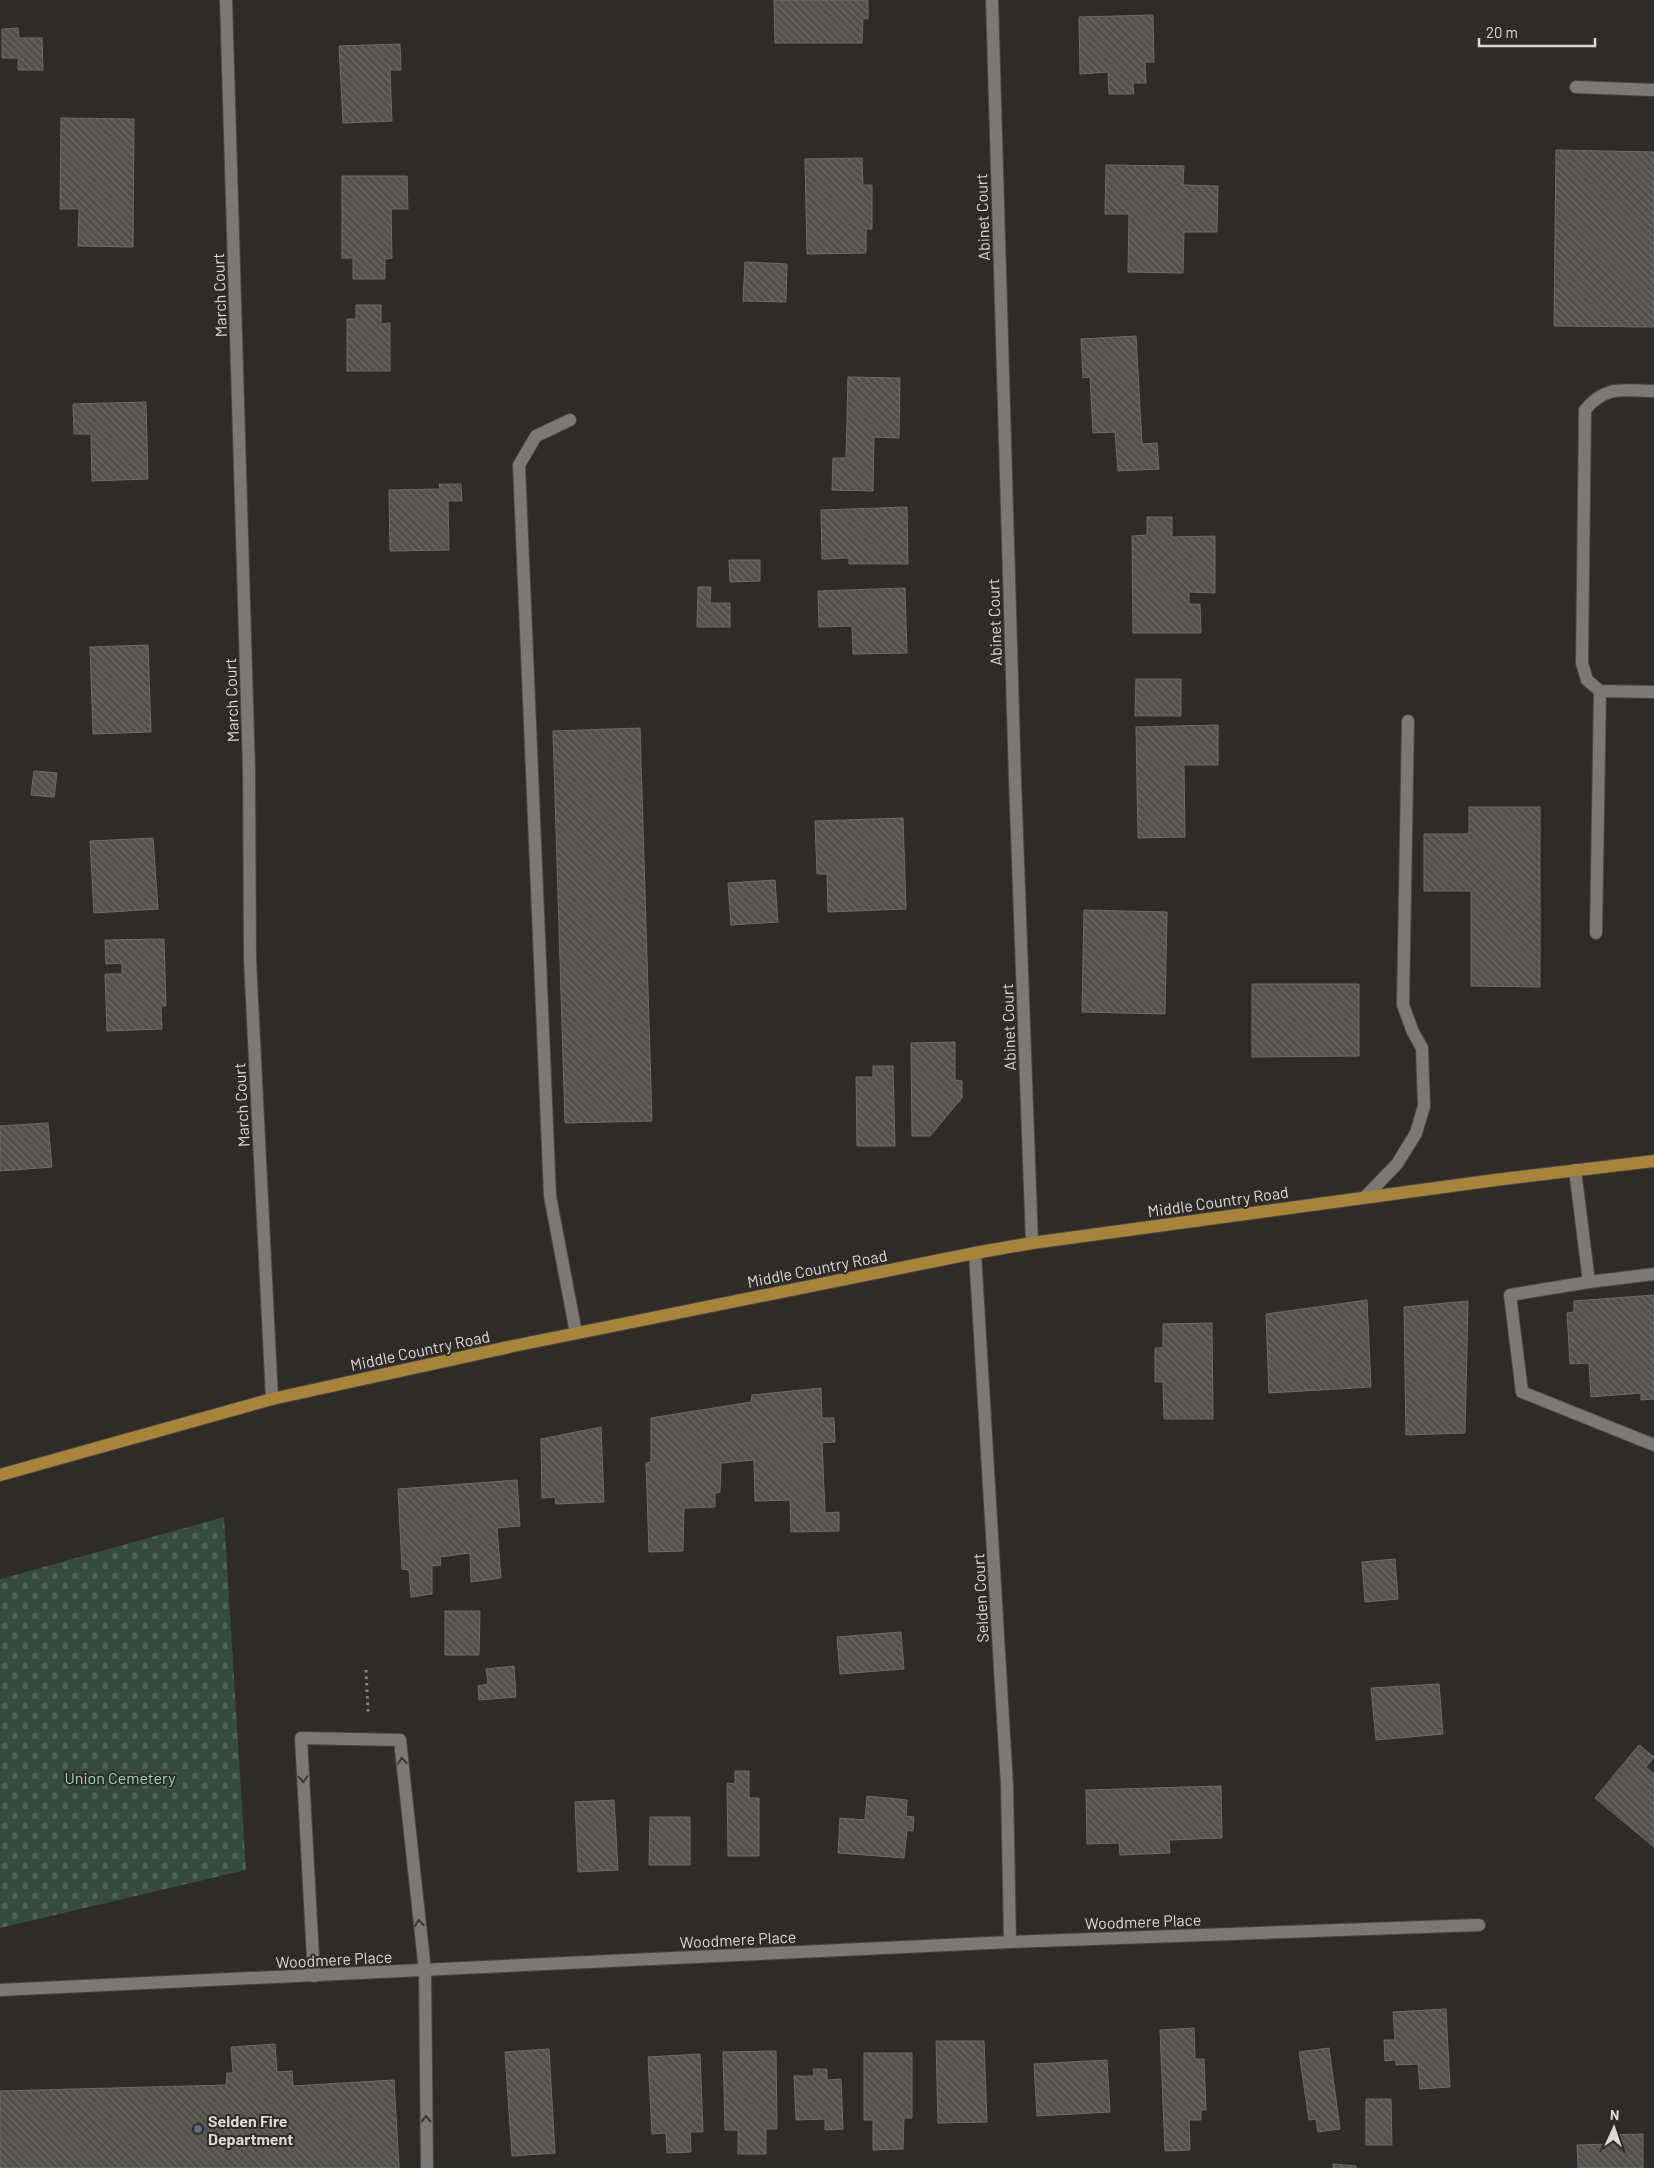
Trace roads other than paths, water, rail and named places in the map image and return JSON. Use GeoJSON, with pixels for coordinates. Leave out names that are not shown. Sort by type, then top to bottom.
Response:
{"type":"FeatureCollection","features":[{"type":"Feature","properties":{"kind":"main road","name":"Middle Country Road"},"geometry":{"type":"LineString","coordinates":[[0,1475],[272,1399],[576,1333],[975,1253],[1032,1243],[1654,1161]]}},
{"type":"Feature","properties":{"kind":"street","name":"March Court"},"geometry":{"type":"LineString","coordinates":[[226,0],[249,770],[250,960],[272,1399]]}},
{"type":"Feature","properties":{"kind":"street","name":"Abinet Court"},"geometry":{"type":"LineString","coordinates":[[992,0],[1015,780],[1032,1243]]}},
{"type":"Feature","properties":{"kind":"street"},"geometry":{"type":"LineString","coordinates":[[1576,87],[1654,90]]}},
{"type":"Feature","properties":{"kind":"street"},"geometry":{"type":"LineString","coordinates":[[1654,392],[1610,390],[1594,399],[1585,410],[1582,663],[1586,680],[1600,691],[1654,692]]}},
{"type":"Feature","properties":{"kind":"street"},"geometry":{"type":"LineString","coordinates":[[570,420],[536,436],[519,465],[550,1196],[576,1333]]}},
{"type":"Feature","properties":{"kind":"street"},"geometry":{"type":"LineString","coordinates":[[1596,933],[1600,691]]}},
{"type":"Feature","properties":{"kind":"street"},"geometry":{"type":"LineString","coordinates":[[1365,1198],[1397,1164],[1416,1133],[1424,1106],[1422,1048],[1413,1032],[1403,1005],[1408,721]]}},
{"type":"Feature","properties":{"kind":"street"},"geometry":{"type":"LineString","coordinates":[[1575,1170],[1589,1282]]}},
{"type":"Feature","properties":{"kind":"street","name":"Selden Court"},"geometry":{"type":"LineString","coordinates":[[975,1253],[1007,1785],[1010,1942]]}},
{"type":"Feature","properties":{"kind":"street"},"geometry":{"type":"LineString","coordinates":[[1654,1274],[1510,1295],[1522,1392],[1654,1445]]}},
{"type":"Feature","properties":{"kind":"street"},"geometry":{"type":"LineString","coordinates":[[314,1976],[300,1738],[400,1740],[424,1971],[427,2168]]}},
{"type":"Feature","properties":{"kind":"street","name":"Woodmere Place"},"geometry":{"type":"LineString","coordinates":[[0,1990],[1010,1942],[1479,1925]]}},
{"type":"Feature","properties":{"kind":"place","name":"Selden Fire Department"},"geometry":{"type":"Point","coordinates":[198,2129]}},
{"type":"Feature","properties":{"kind":"park label","name":"Union Cemetery"},"geometry":{"type":"Point","coordinates":[120,1777]}}]}
